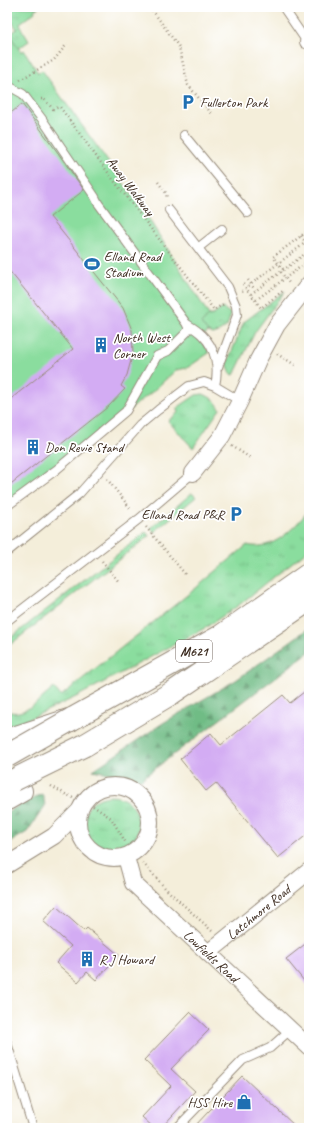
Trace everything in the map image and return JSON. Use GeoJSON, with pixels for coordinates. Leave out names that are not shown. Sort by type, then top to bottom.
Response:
{"type":"FeatureCollection","features":[{"type":"Feature","properties":{"kind":"highway","name":"M621"},"geometry":{"type":"LineString","coordinates":[[7,756],[221,636],[309,574]]}},
{"type":"Feature","properties":{"kind":"highway","name":"M621"},"geometry":{"type":"LineString","coordinates":[[12,788],[172,693],[309,600]]}},
{"type":"Feature","properties":{"kind":"highway"},"geometry":{"type":"LineString","coordinates":[[7,740],[72,719]]}},
{"type":"Feature","properties":{"kind":"street"},"geometry":{"type":"LineString","coordinates":[[193,473],[222,436],[240,401],[258,360],[277,325],[309,284]]}},
{"type":"Feature","properties":{"kind":"street"},"geometry":{"type":"LineString","coordinates":[[7,865],[54,836],[91,794],[101,788],[111,786],[122,787],[132,791],[140,798],[150,817],[150,828],[147,838],[141,847],[129,855],[114,859],[102,857],[91,851],[83,842],[79,832],[77,822],[82,806]]}},
{"type":"Feature","properties":{"kind":"street"},"geometry":{"type":"LineString","coordinates":[[54,836],[83,842]]}},
{"type":"Feature","properties":{"kind":"street","name":"Lowfields Road"},"geometry":{"type":"LineString","coordinates":[[129,855],[132,883],[309,1047]]}},
{"type":"Feature","properties":{"kind":"street","name":"Latchmore Road"},"geometry":{"type":"LineString","coordinates":[[208,953],[309,871]]}},
{"type":"Feature","properties":{"kind":"lane"},"geometry":{"type":"LineString","coordinates":[[283,7],[308,43]]}},
{"type":"Feature","properties":{"kind":"lane"},"geometry":{"type":"LineString","coordinates":[[7,85],[23,94],[42,119],[98,203],[189,329],[168,351],[157,356],[126,412],[56,470],[7,506]]}},
{"type":"Feature","properties":{"kind":"lane"},"geometry":{"type":"LineString","coordinates":[[184,135],[248,214]]}},
{"type":"Feature","properties":{"kind":"lane"},"geometry":{"type":"LineString","coordinates":[[169,210],[228,287],[236,306],[237,315],[218,367]]}},
{"type":"Feature","properties":{"kind":"lane"},"geometry":{"type":"LineString","coordinates":[[198,248],[222,229]]}},
{"type":"Feature","properties":{"kind":"lane"},"geometry":{"type":"LineString","coordinates":[[186,323],[203,336],[212,349],[218,367],[215,386]]}},
{"type":"Feature","properties":{"kind":"lane"},"geometry":{"type":"LineString","coordinates":[[7,552],[79,494],[140,425],[189,386],[204,382],[215,386],[240,401]]}},
{"type":"Feature","properties":{"kind":"lane"},"geometry":{"type":"LineString","coordinates":[[7,622],[138,519],[193,473]]}},
{"type":"Feature","properties":{"kind":"lane"},"geometry":{"type":"LineString","coordinates":[[177,1128],[243,1060],[270,1048],[290,1030]]}},
{"type":"Feature","properties":{"kind":"lane"},"geometry":{"type":"LineString","coordinates":[[7,1043],[33,1128]]}},
{"type":"Feature","properties":{"kind":"path"},"geometry":{"type":"LineString","coordinates":[[150,7],[179,47],[188,85],[212,114]]}},
{"type":"Feature","properties":{"kind":"path"},"geometry":{"type":"LineString","coordinates":[[27,76],[54,60],[67,44]]}},
{"type":"Feature","properties":{"kind":"path","name":"Away Walkway"},"geometry":{"type":"LineString","coordinates":[[27,99],[44,99],[53,109],[60,107],[123,193],[214,310],[233,297]]}},
{"type":"Feature","properties":{"kind":"path"},"geometry":{"type":"LineString","coordinates":[[158,182],[166,193],[169,210]]}},
{"type":"Feature","properties":{"kind":"path"},"geometry":{"type":"LineString","coordinates":[[289,283],[273,257],[309,230]]}},
{"type":"Feature","properties":{"kind":"path"},"geometry":{"type":"LineString","coordinates":[[301,236],[309,247]]}},
{"type":"Feature","properties":{"kind":"path"},"geometry":{"type":"LineString","coordinates":[[233,297],[309,240]]}},
{"type":"Feature","properties":{"kind":"path"},"geometry":{"type":"LineString","coordinates":[[251,294],[309,251]]}},
{"type":"Feature","properties":{"kind":"path"},"geometry":{"type":"LineString","coordinates":[[256,300],[307,262]]}},
{"type":"Feature","properties":{"kind":"path"},"geometry":{"type":"LineString","coordinates":[[248,280],[255,290]]}},
{"type":"Feature","properties":{"kind":"path"},"geometry":{"type":"LineString","coordinates":[[243,284],[261,308],[284,290]]}},
{"type":"Feature","properties":{"kind":"path"},"geometry":{"type":"LineString","coordinates":[[274,353],[297,366]]}},
{"type":"Feature","properties":{"kind":"path"},"geometry":{"type":"LineString","coordinates":[[229,444],[252,459]]}},
{"type":"Feature","properties":{"kind":"path"},"geometry":{"type":"LineString","coordinates":[[100,470],[130,508]]}},
{"type":"Feature","properties":{"kind":"path"},"geometry":{"type":"LineString","coordinates":[[138,519],[185,574]]}},
{"type":"Feature","properties":{"kind":"path"},"geometry":{"type":"LineString","coordinates":[[96,552],[119,582]]}},
{"type":"Feature","properties":{"kind":"path"},"geometry":{"type":"LineString","coordinates":[[51,786],[82,806],[98,808],[111,818],[121,832],[129,855],[147,866],[166,889],[222,941]]}},
{"type":"Feature","properties":{"kind":"green space"},"geometry":{"type":"Polygon","coordinates":[[[7,7],[39,7],[34,10],[35,12],[20,23],[21,28],[29,41],[19,48],[9,35],[17,29],[12,22],[10,23],[7,19],[7,7]]]}},
{"type":"Feature","properties":{"kind":"green space","name":"Elland Road Stadium"},"geometry":{"type":"Polygon","coordinates":[[[11,37],[21,52],[24,50],[38,73],[42,70],[145,213],[209,315],[201,324],[208,332],[199,339],[209,353],[187,368],[176,370],[152,392],[7,506],[7,40],[11,37]]]}},
{"type":"Feature","properties":{"kind":"green space"},"geometry":{"type":"Polygon","coordinates":[[[285,291],[255,332],[234,375],[231,374],[227,363],[244,322],[285,291]]]}},
{"type":"Feature","properties":{"kind":"green space"},"geometry":{"type":"Polygon","coordinates":[[[223,308],[231,314],[227,326],[219,332],[213,334],[208,332],[201,324],[209,315],[213,315],[223,308]]]}},
{"type":"Feature","properties":{"kind":"green space"},"geometry":{"type":"Polygon","coordinates":[[[203,394],[213,400],[220,409],[193,448],[168,421],[179,412],[177,408],[196,395],[203,394]]]}},
{"type":"Feature","properties":{"kind":"green space"},"geometry":{"type":"Polygon","coordinates":[[[192,493],[196,497],[154,532],[151,528],[192,493]]]}},
{"type":"Feature","properties":{"kind":"green space"},"geometry":{"type":"Polygon","coordinates":[[[309,510],[309,549],[239,605],[205,628],[76,697],[7,729],[7,711],[20,712],[38,702],[54,688],[61,696],[196,588],[247,545],[266,545],[274,542],[290,531],[309,510]]]}},
{"type":"Feature","properties":{"kind":"green space"},"geometry":{"type":"Polygon","coordinates":[[[146,532],[149,536],[7,647],[7,641],[9,639],[146,532]]]}},
{"type":"Feature","properties":{"kind":"green space"},"geometry":{"type":"Polygon","coordinates":[[[309,628],[309,652],[140,780],[93,770],[163,723],[236,680],[309,628]]]}},
{"type":"Feature","properties":{"kind":"green space"},"geometry":{"type":"Polygon","coordinates":[[[42,794],[45,806],[27,832],[7,844],[7,812],[42,794]]]}},
{"type":"Feature","properties":{"kind":"green space"},"geometry":{"type":"Polygon","coordinates":[[[105,796],[117,796],[127,800],[135,808],[139,818],[139,830],[135,840],[127,848],[117,852],[105,852],[95,848],[87,840],[83,830],[83,818],[87,808],[95,800],[105,796]]]}},
{"type":"Feature","properties":{"kind":"building"},"geometry":{"type":"Polygon","coordinates":[[[22,104],[84,190],[50,217],[123,308],[132,330],[133,353],[127,375],[121,386],[125,389],[109,406],[7,487],[7,402],[73,349],[7,268],[7,116],[22,104]]]}},
{"type":"Feature","properties":{"kind":"building"},"geometry":{"type":"Polygon","coordinates":[[[309,688],[309,833],[278,858],[216,783],[206,791],[180,759],[211,733],[221,745],[283,695],[290,703],[309,688]]]}},
{"type":"Feature","properties":{"kind":"building","name":"R J Howard"},"geometry":{"type":"Polygon","coordinates":[[[56,906],[84,931],[87,928],[119,955],[96,980],[87,972],[78,982],[56,963],[71,946],[43,921],[56,906]]]}},
{"type":"Feature","properties":{"kind":"building"},"geometry":{"type":"Polygon","coordinates":[[[309,941],[309,987],[286,959],[309,941]]]}},
{"type":"Feature","properties":{"kind":"building"},"geometry":{"type":"Polygon","coordinates":[[[190,1012],[209,1030],[171,1069],[195,1091],[161,1128],[154,1128],[142,1117],[171,1086],[144,1060],[190,1012]]]}},
{"type":"Feature","properties":{"kind":"building","name":"HSS Hire"},"geometry":{"type":"Polygon","coordinates":[[[242,1076],[297,1128],[193,1128],[242,1076]]]}},
{"type":"Feature","properties":{"kind":"place","name":"Fullerton Park"},"geometry":{"type":"Point","coordinates":[188,102]}},
{"type":"Feature","properties":{"kind":"place","name":"Elland Road Stadium"},"geometry":{"type":"Point","coordinates":[92,264]}},
{"type":"Feature","properties":{"kind":"place","name":"North West Corner"},"geometry":{"type":"Point","coordinates":[101,345]}},
{"type":"Feature","properties":{"kind":"place","name":"Don Revie Stand"},"geometry":{"type":"Point","coordinates":[33,447]}},
{"type":"Feature","properties":{"kind":"place","name":"Elland Road P&R"},"geometry":{"type":"Point","coordinates":[236,514]}},
{"type":"Feature","properties":{"kind":"place","name":"R J Howard"},"geometry":{"type":"Point","coordinates":[87,959]}},
{"type":"Feature","properties":{"kind":"place","name":"HSS Hire"},"geometry":{"type":"Point","coordinates":[244,1102]}}]}
